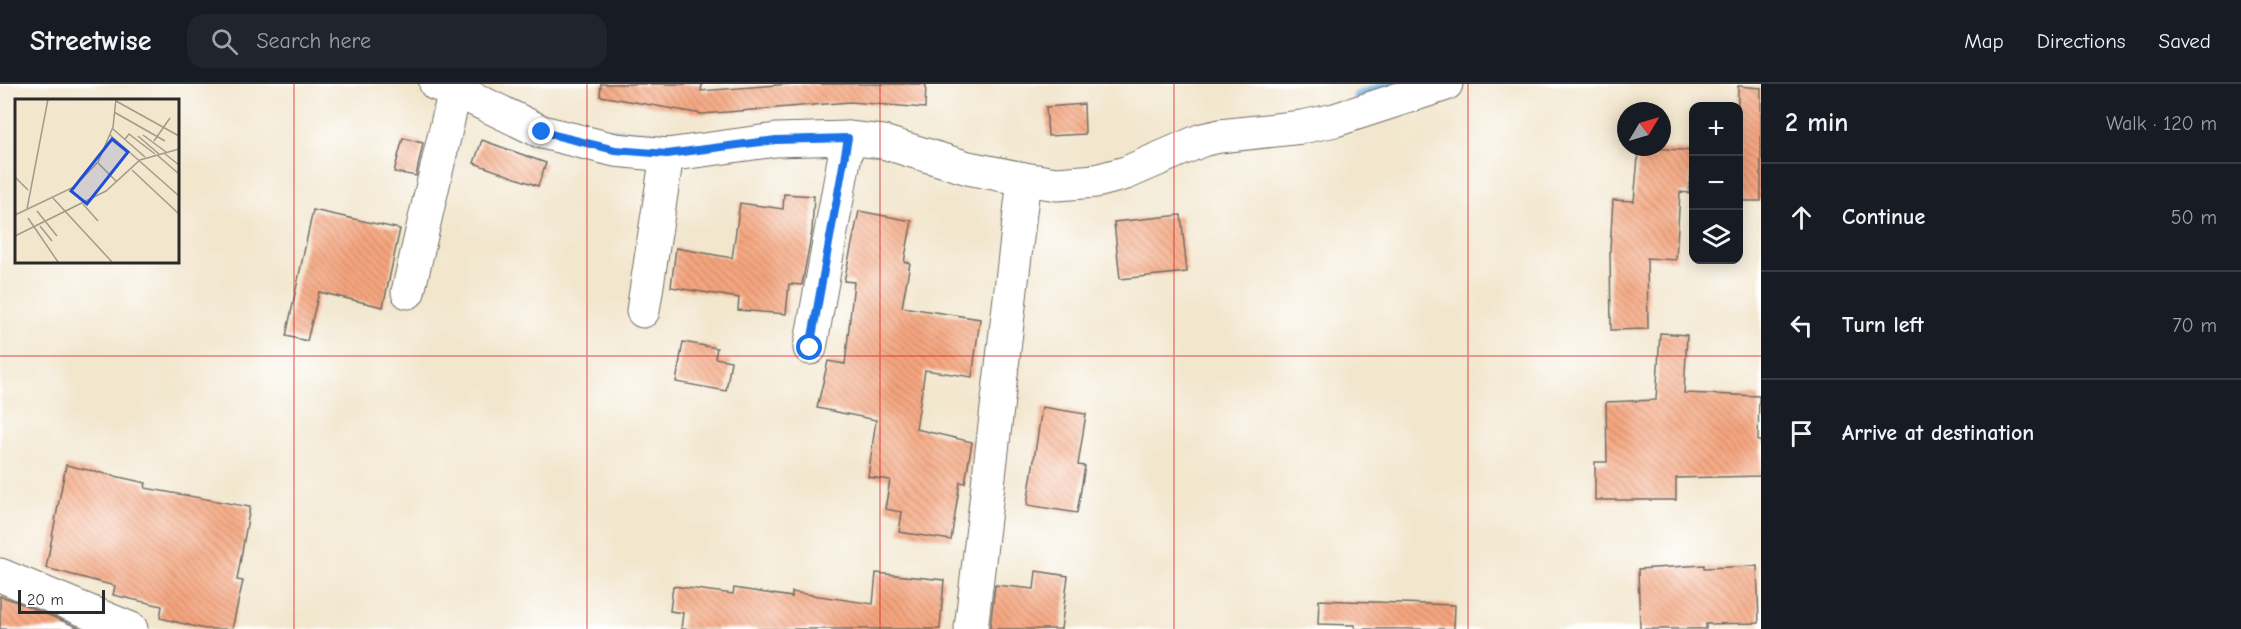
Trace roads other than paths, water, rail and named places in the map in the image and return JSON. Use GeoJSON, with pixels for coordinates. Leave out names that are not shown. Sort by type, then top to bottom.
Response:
{"type":"FeatureCollection","features":[{"type":"Feature","properties":{"kind":"street"},"geometry":{"type":"LineString","coordinates":[[408,292],[445,87],[542,132],[615,150],[667,154],[776,140],[848,138],[883,142],[968,168],[1057,183],[1096,181],[1126,173],[1202,140],[1335,120],[1446,84]]}},
{"type":"Feature","properties":{"kind":"street"},"geometry":{"type":"LineString","coordinates":[[810,348],[848,138]]}},
{"type":"Feature","properties":{"kind":"street"},"geometry":{"type":"LineString","coordinates":[[643,311],[667,154]]}},
{"type":"Feature","properties":{"kind":"street"},"geometry":{"type":"LineString","coordinates":[[971,629],[1024,179]]}},
{"type":"Feature","properties":{"kind":"street"},"geometry":{"type":"LineString","coordinates":[[0,575],[132,629]]}},
{"type":"Feature","properties":{"kind":"waterway"},"geometry":{"type":"LineString","coordinates":[[1357,96],[1390,84]]}},
{"type":"Feature","properties":{"kind":"waterway"},"geometry":{"type":"LineString","coordinates":[[610,133],[686,138]]}}]}
